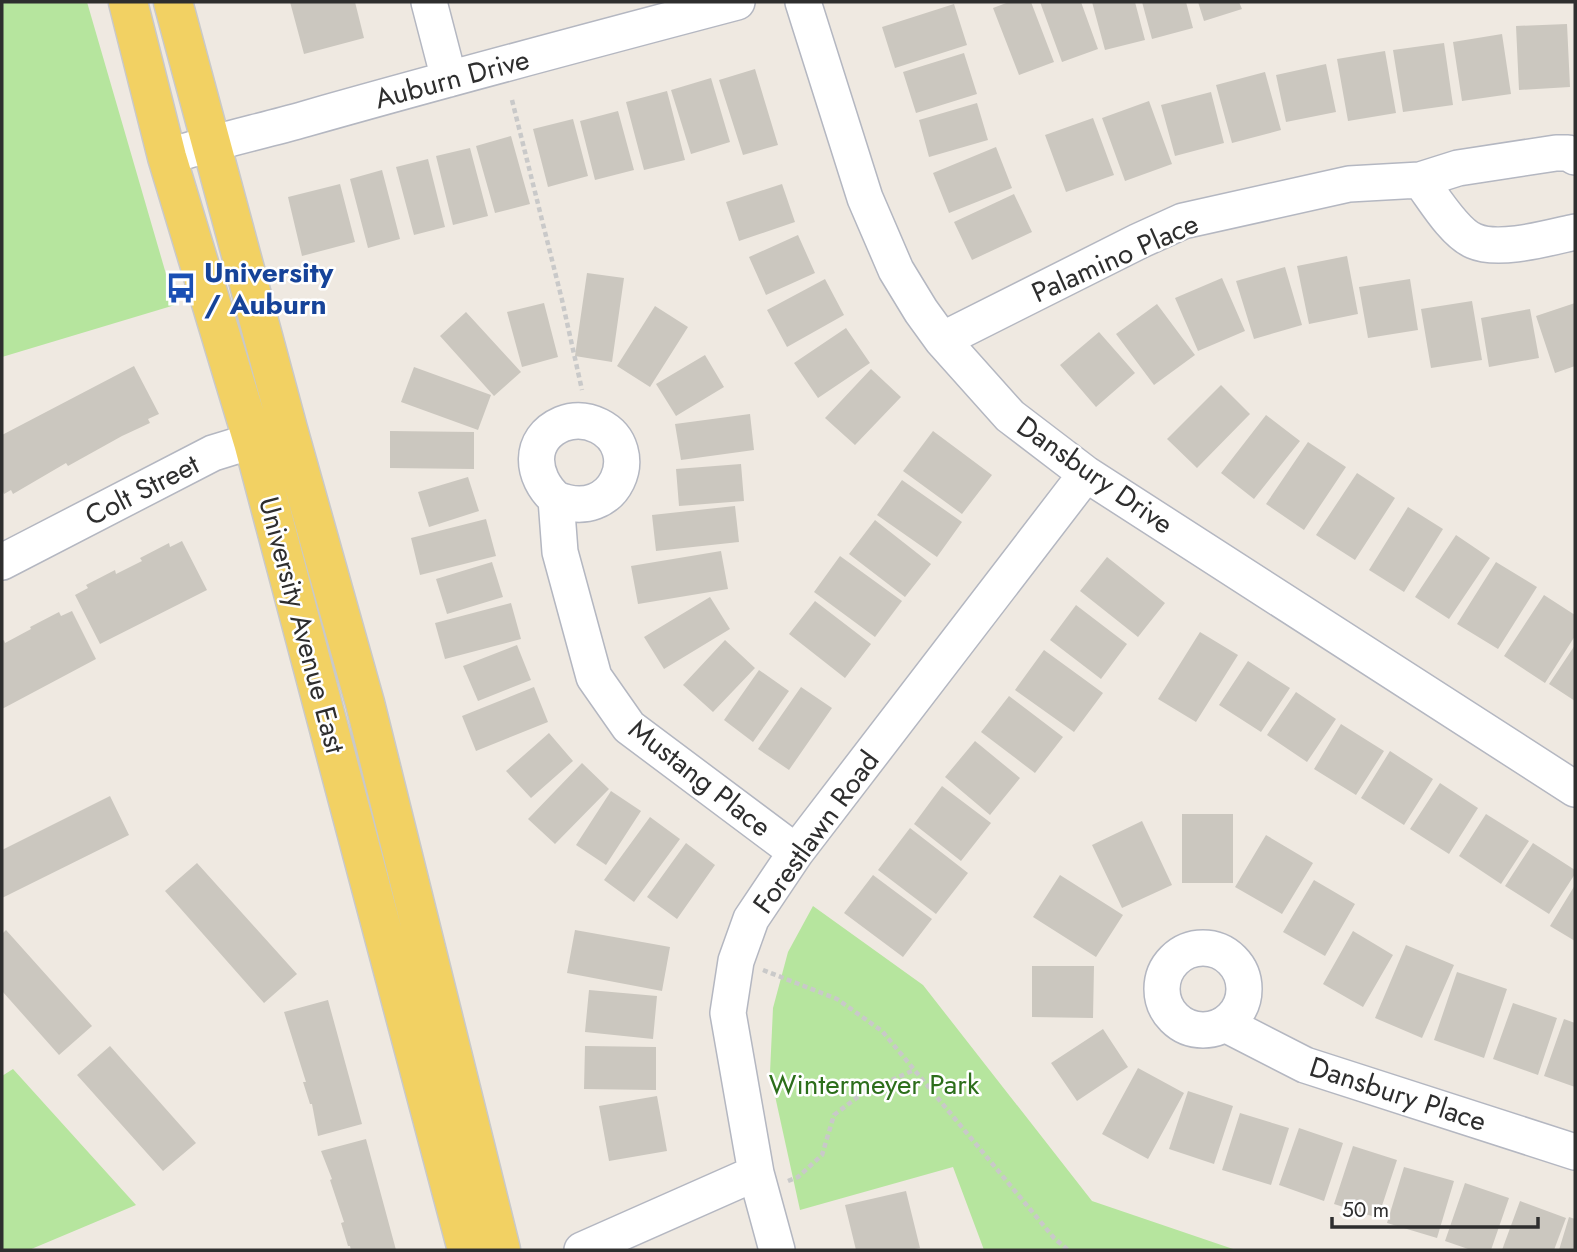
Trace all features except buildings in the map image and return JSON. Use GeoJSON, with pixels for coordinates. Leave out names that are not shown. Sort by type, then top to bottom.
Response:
{"type":"FeatureCollection","features":[{"type":"Feature","properties":{"kind":"main road","name":"University Avenue East"},"geometry":{"type":"LineString","coordinates":[[128,2],[167,157],[271,435],[365,703],[501,1250]]}},
{"type":"Feature","properties":{"kind":"main road","name":"University Avenue East"},"geometry":{"type":"LineString","coordinates":[[173,2],[210,142],[271,435],[467,1250]]}},
{"type":"Feature","properties":{"kind":"street"},"geometry":{"type":"LineString","coordinates":[[429,2],[449,79]]}},
{"type":"Feature","properties":{"kind":"street","name":"Auburn Drive"},"geometry":{"type":"LineString","coordinates":[[167,157],[210,142],[256,133],[737,2]]}},
{"type":"Feature","properties":{"kind":"street","name":"Dansbury Drive"},"geometry":{"type":"LineString","coordinates":[[803,2],[865,198],[897,270],[942,340],[1010,415],[1086,474],[1575,789]]}},
{"type":"Feature","properties":{"kind":"street","name":"Palamino Place"},"geometry":{"type":"LineString","coordinates":[[942,340],[1183,221],[1349,184],[1420,180],[1458,169],[1556,153],[1568,153],[1575,157]]}},
{"type":"Feature","properties":{"kind":"street"},"geometry":{"type":"LineString","coordinates":[[1420,180],[1455,226],[1472,241],[1494,246],[1575,232]]}},
{"type":"Feature","properties":{"kind":"street","name":"Mustang Place"},"geometry":{"type":"LineString","coordinates":[[589,422],[573,421],[559,425],[544,439],[537,452],[536,467],[547,491],[556,499],[560,552],[594,677],[629,727],[796,852]]}},
{"type":"Feature","properties":{"kind":"street"},"geometry":{"type":"LineString","coordinates":[[556,499],[570,505],[594,503],[605,497],[615,486],[620,473],[619,447],[605,430],[589,422]]}},
{"type":"Feature","properties":{"kind":"street","name":"Colt Street"},"geometry":{"type":"LineString","coordinates":[[2,562],[214,453],[271,435]]}},
{"type":"Feature","properties":{"kind":"street","name":"Forestlawn Road"},"geometry":{"type":"LineString","coordinates":[[777,1250],[768,1178],[728,1013],[736,961],[751,919],[796,852],[1086,474]]}},
{"type":"Feature","properties":{"kind":"street","name":"Dansbury Place"},"geometry":{"type":"LineString","coordinates":[[1225,1024],[1305,1065],[1575,1152]]}},
{"type":"Feature","properties":{"kind":"street"},"geometry":{"type":"LineString","coordinates":[[582,1250],[768,1178]]}},
{"type":"Feature","properties":{"kind":"path"},"geometry":{"type":"LineString","coordinates":[[512,100],[562,300],[589,422]]}},
{"type":"Feature","properties":{"kind":"path"},"geometry":{"type":"LineString","coordinates":[[736,961],[790,979],[836,999],[882,1031],[1054,1238],[1068,1250]]}},
{"type":"Feature","properties":{"kind":"path"},"geometry":{"type":"LineString","coordinates":[[768,1178],[798,1177],[822,1155],[834,1115],[863,1093],[914,1070]]}},
{"type":"Feature","properties":{"kind":"green space"},"geometry":{"type":"Polygon","coordinates":[[[2,2],[87,2],[175,305],[2,357],[2,2]]]}},
{"type":"Feature","properties":{"kind":"green space","name":"Wintermeyer Park"},"geometry":{"type":"Polygon","coordinates":[[[813,906],[923,985],[1092,1201],[1236,1250],[984,1250],[953,1167],[800,1210],[770,1073],[773,1008],[788,952],[813,906]]]}},
{"type":"Feature","properties":{"kind":"green space"},"geometry":{"type":"Polygon","coordinates":[[[13,1069],[136,1205],[29,1250],[2,1250],[2,1076],[13,1069]]]}},
{"type":"Feature","properties":{"kind":"place","name":"University / Auburn"},"geometry":{"type":"Point","coordinates":[181,288]}}]}
